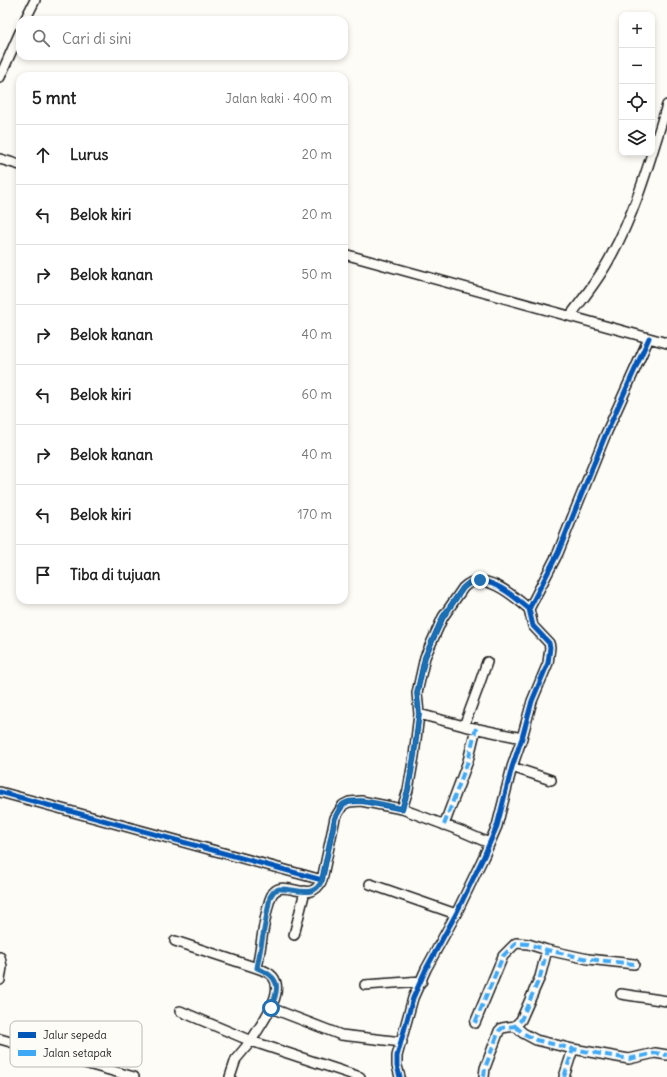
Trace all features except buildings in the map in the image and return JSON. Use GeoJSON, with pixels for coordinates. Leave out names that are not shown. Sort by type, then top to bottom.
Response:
{"type":"FeatureCollection","features":[{"type":"Feature","properties":{"kind":"street"},"geometry":{"type":"LineString","coordinates":[[27,16],[34,0]]}},
{"type":"Feature","properties":{"kind":"street"},"geometry":{"type":"LineString","coordinates":[[0,77],[16,41]]}},
{"type":"Feature","properties":{"kind":"street"},"geometry":{"type":"LineString","coordinates":[[570,316],[601,273],[622,237],[648,166],[667,105]]}},
{"type":"Feature","properties":{"kind":"street"},"geometry":{"type":"LineString","coordinates":[[0,159],[16,164]]}},
{"type":"Feature","properties":{"kind":"street"},"geometry":{"type":"LineString","coordinates":[[348,255],[667,343]]}},
{"type":"Feature","properties":{"kind":"street"},"geometry":{"type":"LineString","coordinates":[[529,609],[558,553],[605,436],[649,338]]}},
{"type":"Feature","properties":{"kind":"street"},"geometry":{"type":"LineString","coordinates":[[400,1077],[397,1066],[397,1056],[413,998],[430,962],[456,914],[489,843],[499,818],[512,767],[532,701],[548,663],[549,643],[533,626],[529,609],[511,595],[486,581],[476,580],[466,584],[443,617],[425,657],[417,693],[419,714],[414,756],[408,790],[402,809]]}},
{"type":"Feature","properties":{"kind":"street"},"geometry":{"type":"LineString","coordinates":[[464,726],[487,662]]}},
{"type":"Feature","properties":{"kind":"street"},"geometry":{"type":"LineString","coordinates":[[419,714],[464,726],[522,738]]}},
{"type":"Feature","properties":{"kind":"street"},"geometry":{"type":"LineString","coordinates":[[444,825],[468,761],[476,728]]}},
{"type":"Feature","properties":{"kind":"street"},"geometry":{"type":"LineString","coordinates":[[512,767],[551,780]]}},
{"type":"Feature","properties":{"kind":"street"},"geometry":{"type":"LineString","coordinates":[[0,792],[322,880]]}},
{"type":"Feature","properties":{"kind":"street"},"geometry":{"type":"LineString","coordinates":[[257,968],[268,904],[272,893],[276,890],[282,889],[305,891],[315,890],[318,887],[322,880],[335,818],[339,808],[343,805],[349,802],[361,801],[402,809],[489,843]]}},
{"type":"Feature","properties":{"kind":"street"},"geometry":{"type":"LineString","coordinates":[[370,884],[456,914]]}},
{"type":"Feature","properties":{"kind":"street"},"geometry":{"type":"LineString","coordinates":[[294,935],[305,891]]}},
{"type":"Feature","properties":{"kind":"street"},"geometry":{"type":"LineString","coordinates":[[175,941],[257,968],[270,974],[274,978],[276,984],[276,994],[271,1008],[251,1041],[236,1059],[230,1077]]}},
{"type":"Feature","properties":{"kind":"street"},"geometry":{"type":"LineString","coordinates":[[475,1023],[503,956],[516,943],[522,942],[547,950],[588,959],[634,964]]}},
{"type":"Feature","properties":{"kind":"street"},"geometry":{"type":"LineString","coordinates":[[484,1077],[487,1062],[499,1031],[502,1028],[515,1026],[521,1020],[540,977],[547,950]]}},
{"type":"Feature","properties":{"kind":"street"},"geometry":{"type":"LineString","coordinates":[[0,958],[2,970],[0,980]]}},
{"type":"Feature","properties":{"kind":"street"},"geometry":{"type":"LineString","coordinates":[[365,985],[422,981]]}},
{"type":"Feature","properties":{"kind":"street"},"geometry":{"type":"LineString","coordinates":[[621,994],[667,1001]]}},
{"type":"Feature","properties":{"kind":"street"},"geometry":{"type":"LineString","coordinates":[[271,1008],[341,1035],[402,1042]]}},
{"type":"Feature","properties":{"kind":"street"},"geometry":{"type":"LineString","coordinates":[[180,1011],[251,1041],[360,1077]]}},
{"type":"Feature","properties":{"kind":"street"},"geometry":{"type":"LineString","coordinates":[[515,1026],[523,1033],[536,1040],[573,1049],[629,1059],[649,1053],[667,1055]]}},
{"type":"Feature","properties":{"kind":"street"},"geometry":{"type":"LineString","coordinates":[[0,1039],[10,1042]]}},
{"type":"Feature","properties":{"kind":"street"},"geometry":{"type":"LineString","coordinates":[[564,1077],[573,1049]]}},
{"type":"Feature","properties":{"kind":"street"},"geometry":{"type":"LineString","coordinates":[[99,1067],[134,1077]]}},
{"type":"Feature","properties":{"kind":"marked path"},"geometry":{"type":"LineString","coordinates":[[444,825],[468,761],[476,728]]}},
{"type":"Feature","properties":{"kind":"marked path"},"geometry":{"type":"LineString","coordinates":[[475,1023],[503,956],[516,943],[528,944],[547,950],[588,959],[634,964]]}},
{"type":"Feature","properties":{"kind":"marked path"},"geometry":{"type":"LineString","coordinates":[[484,1077],[485,1068],[499,1031],[502,1028],[515,1026],[521,1020],[540,977],[547,950]]}},
{"type":"Feature","properties":{"kind":"marked path"},"geometry":{"type":"LineString","coordinates":[[515,1026],[523,1033],[536,1040],[573,1049],[629,1059],[655,1053],[667,1055]]}},
{"type":"Feature","properties":{"kind":"marked path"},"geometry":{"type":"LineString","coordinates":[[564,1077],[573,1049]]}},
{"type":"Feature","properties":{"kind":"cycle path"},"geometry":{"type":"LineString","coordinates":[[0,792],[322,880],[335,818],[343,805],[349,802],[361,801],[402,809],[408,790],[414,756],[419,714],[417,693],[425,657],[443,617],[463,588],[471,583],[479,581],[488,582],[507,591],[529,609],[558,553],[605,436],[649,338]]}},
{"type":"Feature","properties":{"kind":"cycle path"},"geometry":{"type":"LineString","coordinates":[[400,1077],[397,1066],[397,1056],[413,998],[426,969],[456,914],[497,826],[512,767],[532,701],[548,663],[549,643],[533,626],[529,609]]}},
{"type":"Feature","properties":{"kind":"route"},"geometry":{"type":"LineString","coordinates":[[271,1008],[277,988],[274,978],[266,971],[257,968],[270,897],[274,891],[279,889],[309,892],[318,887],[322,880],[335,818],[339,808],[345,803],[361,801],[402,809],[408,790],[414,756],[419,714],[417,693],[425,657],[443,617],[463,588],[471,581],[480,580]]}}]}
